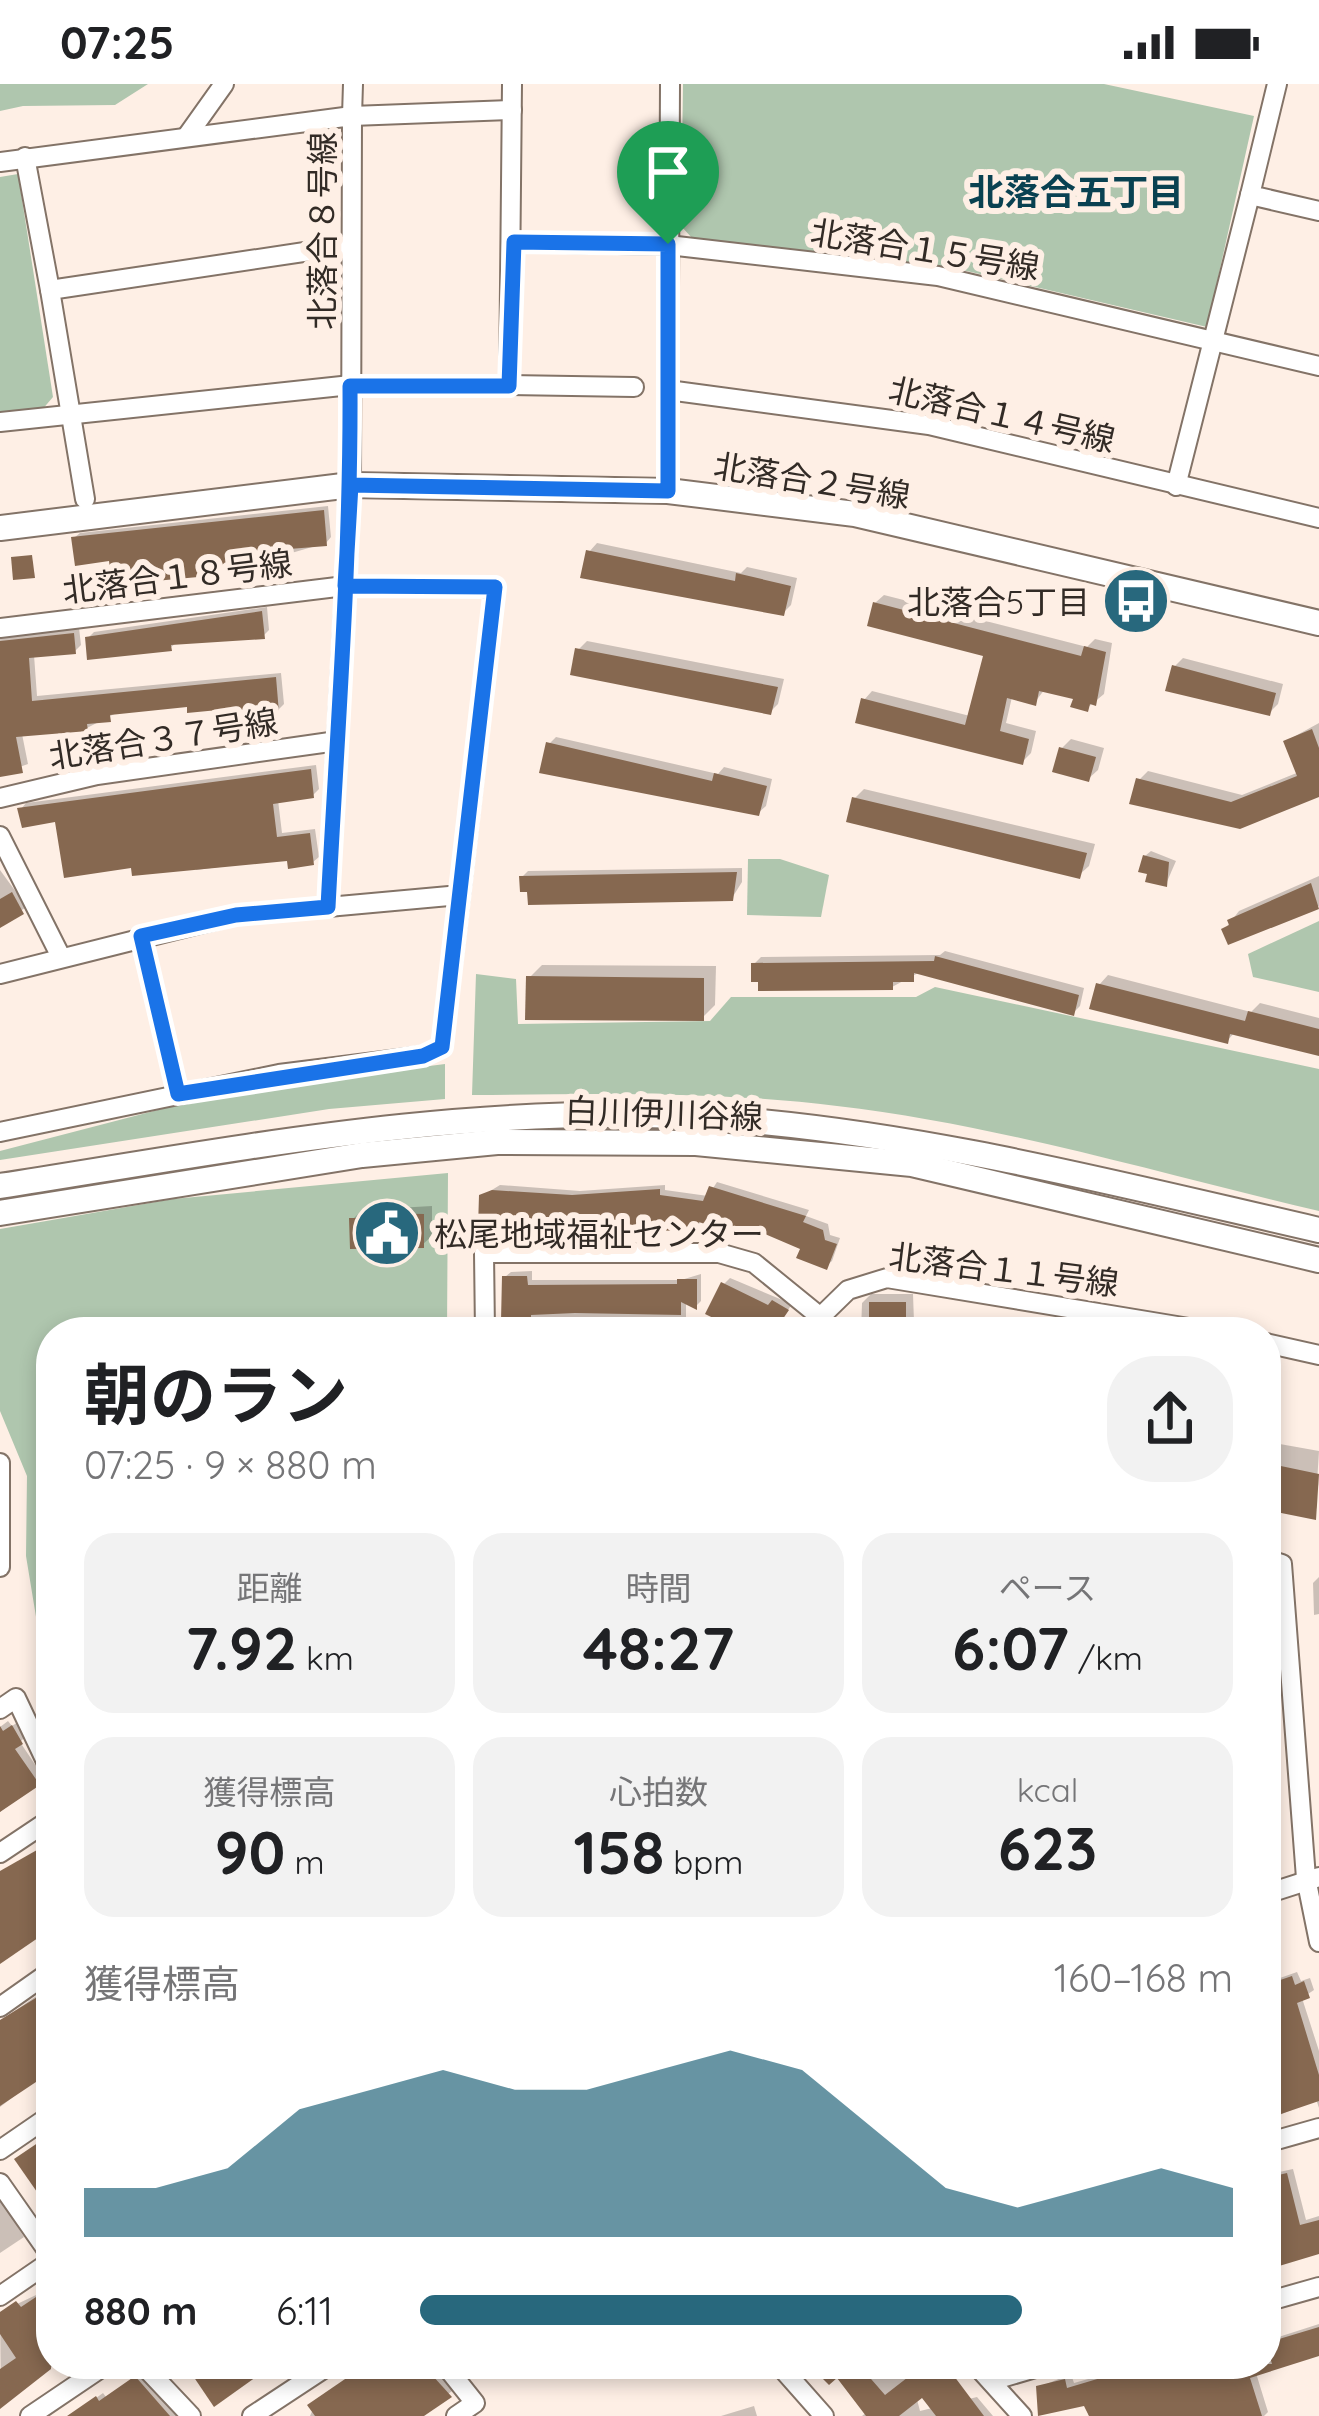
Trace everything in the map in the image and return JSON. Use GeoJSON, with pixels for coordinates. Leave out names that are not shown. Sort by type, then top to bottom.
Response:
{"type":"FeatureCollection","features":[{"type":"Feature","properties":{"kind":"street"},"geometry":{"type":"LineString","coordinates":[[187,136],[224,84]]}},
{"type":"Feature","properties":{"kind":"street"},"geometry":{"type":"LineString","coordinates":[[353,84],[352,116],[512,110]]}},
{"type":"Feature","properties":{"kind":"street"},"geometry":{"type":"LineString","coordinates":[[509,386],[512,84]]}},
{"type":"Feature","properties":{"kind":"street"},"geometry":{"type":"LineString","coordinates":[[668,491],[670,84]]}},
{"type":"Feature","properties":{"kind":"street"},"geometry":{"type":"LineString","coordinates":[[1176,486],[1277,84]]}},
{"type":"Feature","properties":{"kind":"street","name":"北落合８号線"},"geometry":{"type":"LineString","coordinates":[[0,162],[352,116],[351,485],[328,907]]}},
{"type":"Feature","properties":{"kind":"street"},"geometry":{"type":"LineString","coordinates":[[25,157],[85,499]]}},
{"type":"Feature","properties":{"kind":"street"},"geometry":{"type":"LineString","coordinates":[[1250,195],[1319,211]]}},
{"type":"Feature","properties":{"kind":"street","name":"北落合１５号線"},"geometry":{"type":"LineString","coordinates":[[514,242],[668,244],[938,276],[1319,366]]}},
{"type":"Feature","properties":{"kind":"street"},"geometry":{"type":"LineString","coordinates":[[50,290],[351,245]]}},
{"type":"Feature","properties":{"kind":"street"},"geometry":{"type":"LineString","coordinates":[[0,422],[350,386],[634,387]]}},
{"type":"Feature","properties":{"kind":"street","name":"北落合１４号線"},"geometry":{"type":"LineString","coordinates":[[668,390],[929,425],[1319,518]]}},
{"type":"Feature","properties":{"kind":"street","name":"北落合２号線"},"geometry":{"type":"LineString","coordinates":[[0,528],[351,485],[668,491],[855,514],[1319,622]]}},
{"type":"Feature","properties":{"kind":"street","name":"北落合１８号線"},"geometry":{"type":"LineString","coordinates":[[0,628],[345,586],[495,587],[460,895]]}},
{"type":"Feature","properties":{"kind":"street","name":"北落合３７号線"},"geometry":{"type":"LineString","coordinates":[[0,797],[97,775],[337,741]]}},
{"type":"Feature","properties":{"kind":"street"},"geometry":{"type":"LineString","coordinates":[[0,836],[61,957]]}},
{"type":"Feature","properties":{"kind":"street"},"geometry":{"type":"LineString","coordinates":[[0,974],[236,915],[460,895],[442,1047],[423,1056],[178,1094],[0,1132]]}},
{"type":"Feature","properties":{"kind":"street"},"geometry":{"type":"LineString","coordinates":[[141,936],[178,1094]]}},
{"type":"Feature","properties":{"kind":"street","name":"白川伊川谷線"},"geometry":{"type":"LineString","coordinates":[[0,1186],[355,1130],[494,1118],[710,1118],[923,1140],[1319,1230]]}},
{"type":"Feature","properties":{"kind":"street","name":"白川伊川谷線"},"geometry":{"type":"LineString","coordinates":[[0,1213],[384,1153],[496,1142],[696,1143],[912,1164],[1319,1260]]}},
{"type":"Feature","properties":{"kind":"street"},"geometry":{"type":"LineString","coordinates":[[485,1317],[484,1253],[719,1253],[754,1262],[818,1316]]}},
{"type":"Feature","properties":{"kind":"street","name":"北落合１１号線"},"geometry":{"type":"LineString","coordinates":[[818,1316],[848,1290],[887,1278],[1096,1317]]}},
{"type":"Feature","properties":{"kind":"street"},"geometry":{"type":"LineString","coordinates":[[1281,1346],[1319,1355]]}},
{"type":"Feature","properties":{"kind":"street"},"geometry":{"type":"LineString","coordinates":[[0,1463],[0,1568]]}},
{"type":"Feature","properties":{"kind":"street"},"geometry":{"type":"LineString","coordinates":[[1281,1564],[1319,1942]]}},
{"type":"Feature","properties":{"kind":"street"},"geometry":{"type":"LineString","coordinates":[[0,1708],[16,1698],[36,1740]]}},
{"type":"Feature","properties":{"kind":"street"},"geometry":{"type":"LineString","coordinates":[[0,1852],[36,1829]]}},
{"type":"Feature","properties":{"kind":"street"},"geometry":{"type":"LineString","coordinates":[[1281,1889],[1312,1878]]}},
{"type":"Feature","properties":{"kind":"street"},"geometry":{"type":"LineString","coordinates":[[0,2007],[36,1982]]}},
{"type":"Feature","properties":{"kind":"street"},"geometry":{"type":"LineString","coordinates":[[0,2150],[36,2125]]}},
{"type":"Feature","properties":{"kind":"street"},"geometry":{"type":"LineString","coordinates":[[1281,2139],[1319,2128]]}},
{"type":"Feature","properties":{"kind":"street"},"geometry":{"type":"LineString","coordinates":[[0,2183],[36,2237]]}},
{"type":"Feature","properties":{"kind":"street"},"geometry":{"type":"LineString","coordinates":[[0,2296],[36,2270]]}},
{"type":"Feature","properties":{"kind":"street"},"geometry":{"type":"LineString","coordinates":[[1281,2298],[1319,2287]]}},
{"type":"Feature","properties":{"kind":"street"},"geometry":{"type":"LineString","coordinates":[[31,2416],[85,2379]]}},
{"type":"Feature","properties":{"kind":"street"},"geometry":{"type":"LineString","coordinates":[[156,2379],[191,2416]]}},
{"type":"Feature","properties":{"kind":"street"},"geometry":{"type":"LineString","coordinates":[[252,2416],[308,2379]]}},
{"type":"Feature","properties":{"kind":"street"},"geometry":{"type":"LineString","coordinates":[[456,2379],[475,2403],[457,2416]]}},
{"type":"Feature","properties":{"kind":"street"},"geometry":{"type":"LineString","coordinates":[[791,2379],[824,2416]]}},
{"type":"Feature","properties":{"kind":"street"},"geometry":{"type":"LineString","coordinates":[[998,2379],[991,2381],[1022,2416]]}},
{"type":"Feature","properties":{"kind":"green space"},"geometry":{"type":"Polygon","coordinates":[[[0,84],[148,84],[115,105],[23,106],[0,111],[0,84]]]}},
{"type":"Feature","properties":{"kind":"green space"},"geometry":{"type":"Polygon","coordinates":[[[683,84],[1104,84],[1254,116],[1207,327],[954,268],[692,238],[681,226],[683,84]]]}},
{"type":"Feature","properties":{"kind":"green space"},"geometry":{"type":"Polygon","coordinates":[[[18,174],[53,397],[41,411],[0,416],[0,177],[18,174]]]}},
{"type":"Feature","properties":{"kind":"green space"},"geometry":{"type":"Polygon","coordinates":[[[748,859],[780,859],[829,875],[821,917],[747,915],[748,859]]]}},
{"type":"Feature","properties":{"kind":"green space"},"geometry":{"type":"Polygon","coordinates":[[[1319,921],[1319,992],[1253,977],[1248,954],[1319,921]]]}},
{"type":"Feature","properties":{"kind":"green space"},"geometry":{"type":"Polygon","coordinates":[[[476,974],[516,979],[518,1024],[710,1021],[731,997],[916,997],[935,987],[1319,1069],[1319,1211],[1019,1138],[898,1114],[700,1096],[472,1095],[476,974]]]}},
{"type":"Feature","properties":{"kind":"green space"},"geometry":{"type":"Polygon","coordinates":[[[445,1064],[445,1099],[329,1109],[0,1160],[0,1151],[227,1092],[445,1064]]]}},
{"type":"Feature","properties":{"kind":"green space"},"geometry":{"type":"Polygon","coordinates":[[[448,1173],[447,1317],[36,1317],[36,1617],[26,1556],[27,1476],[0,1411],[0,1229],[173,1199],[448,1173]]]}},
{"type":"Feature","properties":{"kind":"building"},"geometry":{"type":"Polygon","coordinates":[[[324,510],[327,546],[289,549],[290,557],[208,567],[209,576],[112,585],[109,561],[75,566],[71,537],[324,510]]]}},
{"type":"Feature","properties":{"kind":"building"},"geometry":{"type":"Polygon","coordinates":[[[586,550],[735,581],[736,573],[791,586],[784,616],[580,578],[586,550]]]}},
{"type":"Feature","properties":{"kind":"building"},"geometry":{"type":"Polygon","coordinates":[[[32,555],[35,578],[13,580],[11,557],[32,555]]]}},
{"type":"Feature","properties":{"kind":"building"},"geometry":{"type":"Polygon","coordinates":[[[873,602],[1081,656],[1084,646],[1106,652],[1096,706],[1090,704],[1088,712],[1070,707],[1073,699],[1039,691],[1036,706],[1007,698],[1000,731],[1029,739],[1023,765],[855,723],[861,698],[965,725],[983,656],[867,626],[873,602]]]}},
{"type":"Feature","properties":{"kind":"building"},"geometry":{"type":"Polygon","coordinates":[[[262,611],[265,639],[171,645],[172,651],[87,660],[85,637],[262,611]]]}},
{"type":"Feature","properties":{"kind":"building"},"geometry":{"type":"Polygon","coordinates":[[[74,633],[76,654],[29,658],[32,701],[276,677],[279,713],[239,716],[239,708],[187,713],[187,707],[110,715],[111,722],[87,724],[88,731],[16,737],[23,773],[0,777],[0,641],[74,633]]]}},
{"type":"Feature","properties":{"kind":"building"},"geometry":{"type":"Polygon","coordinates":[[[575,648],[778,687],[771,715],[570,675],[575,648]]]}},
{"type":"Feature","properties":{"kind":"building"},"geometry":{"type":"Polygon","coordinates":[[[1172,665],[1276,693],[1270,716],[1165,691],[1172,665]]]}},
{"type":"Feature","properties":{"kind":"building"},"geometry":{"type":"Polygon","coordinates":[[[1312,729],[1319,748],[1319,797],[1240,829],[1129,804],[1136,778],[1231,802],[1297,776],[1283,741],[1312,729]]]}},
{"type":"Feature","properties":{"kind":"building"},"geometry":{"type":"Polygon","coordinates":[[[546,742],[712,781],[714,773],[767,786],[759,816],[539,773],[546,742]]]}},
{"type":"Feature","properties":{"kind":"building"},"geometry":{"type":"Polygon","coordinates":[[[1059,747],[1096,757],[1089,782],[1052,772],[1059,747]]]}},
{"type":"Feature","properties":{"kind":"building"},"geometry":{"type":"Polygon","coordinates":[[[311,769],[314,798],[273,804],[277,837],[310,833],[314,865],[288,869],[287,861],[132,876],[131,868],[64,878],[55,822],[22,828],[17,808],[311,769]]]}},
{"type":"Feature","properties":{"kind":"building"},"geometry":{"type":"Polygon","coordinates":[[[852,797],[1087,853],[1080,879],[846,822],[852,797]]]}},
{"type":"Feature","properties":{"kind":"building"},"geometry":{"type":"Polygon","coordinates":[[[1143,855],[1169,862],[1167,887],[1145,882],[1147,874],[1138,872],[1143,855]]]}},
{"type":"Feature","properties":{"kind":"building"},"geometry":{"type":"Polygon","coordinates":[[[737,872],[733,901],[528,905],[527,892],[520,892],[519,876],[737,872]]]}},
{"type":"Feature","properties":{"kind":"building"},"geometry":{"type":"Polygon","coordinates":[[[1311,883],[1319,909],[1228,945],[1221,929],[1229,925],[1227,920],[1311,883]]]}},
{"type":"Feature","properties":{"kind":"building"},"geometry":{"type":"Polygon","coordinates":[[[12,892],[24,914],[0,928],[0,899],[12,892]]]}},
{"type":"Feature","properties":{"kind":"building"},"geometry":{"type":"Polygon","coordinates":[[[935,956],[1079,995],[1074,1016],[914,973],[914,982],[893,982],[893,990],[758,991],[758,982],[751,982],[751,963],[934,961],[935,956]]]}},
{"type":"Feature","properties":{"kind":"building"},"geometry":{"type":"Polygon","coordinates":[[[526,976],[704,978],[704,1021],[525,1020],[526,976]]]}},
{"type":"Feature","properties":{"kind":"building"},"geometry":{"type":"Polygon","coordinates":[[[1096,983],[1245,1021],[1248,1011],[1319,1029],[1319,1056],[1230,1034],[1228,1044],[1089,1009],[1096,983]]]}},
{"type":"Feature","properties":{"kind":"building"},"geometry":{"type":"Polygon","coordinates":[[[709,1186],[806,1216],[803,1222],[823,1230],[825,1240],[837,1244],[827,1270],[796,1258],[800,1249],[753,1229],[743,1228],[740,1236],[699,1222],[696,1231],[478,1228],[479,1195],[492,1190],[572,1195],[660,1189],[660,1195],[703,1201],[709,1186]]]}},
{"type":"Feature","properties":{"kind":"building","name":"松尾地域福祉センター"},"geometry":{"type":"Polygon","coordinates":[[[375,1213],[424,1214],[424,1248],[350,1249],[349,1218],[375,1218],[375,1213]]]}},
{"type":"Feature","properties":{"kind":"building"},"geometry":{"type":"Polygon","coordinates":[[[502,1276],[527,1276],[528,1285],[677,1284],[677,1279],[697,1279],[697,1310],[681,1302],[681,1315],[501,1317],[502,1276]]]}},
{"type":"Feature","properties":{"kind":"building"},"geometry":{"type":"Polygon","coordinates":[[[721,1282],[789,1310],[784,1317],[705,1314],[721,1282]]]}},
{"type":"Feature","properties":{"kind":"building"},"geometry":{"type":"Polygon","coordinates":[[[869,1302],[906,1302],[906,1317],[869,1317],[869,1302]]]}},
{"type":"Feature","properties":{"kind":"building"},"geometry":{"type":"Polygon","coordinates":[[[1281,1466],[1319,1474],[1316,1520],[1281,1513],[1281,1466]]]}},
{"type":"Feature","properties":{"kind":"building"},"geometry":{"type":"Polygon","coordinates":[[[12,1725],[23,1744],[15,1749],[36,1779],[36,1788],[0,1812],[0,1726],[3,1731],[12,1725]]]}},
{"type":"Feature","properties":{"kind":"building"},"geometry":{"type":"Polygon","coordinates":[[[36,1851],[36,1939],[0,1964],[0,1871],[36,1851]]]}},
{"type":"Feature","properties":{"kind":"building"},"geometry":{"type":"Polygon","coordinates":[[[1292,1976],[1295,1985],[1304,1981],[1310,1998],[1297,2003],[1319,2075],[1319,2101],[1281,2114],[1281,1980],[1292,1976]]]}},
{"type":"Feature","properties":{"kind":"building"},"geometry":{"type":"Polygon","coordinates":[[[36,1998],[36,2082],[0,2106],[0,2020],[36,1998]]]}},
{"type":"Feature","properties":{"kind":"building"},"geometry":{"type":"Polygon","coordinates":[[[36,2144],[36,2191],[14,2159],[36,2144]]]}},
{"type":"Feature","properties":{"kind":"building"},"geometry":{"type":"Polygon","coordinates":[[[1287,2173],[1300,2225],[1319,2220],[1319,2254],[1281,2265],[1281,2174],[1287,2173]]]}},
{"type":"Feature","properties":{"kind":"building"},"geometry":{"type":"Polygon","coordinates":[[[36,2297],[38,2379],[0,2409],[0,2369],[16,2358],[0,2334],[0,2312],[16,2301],[21,2307],[36,2297]]]}},
{"type":"Feature","properties":{"kind":"building"},"geometry":{"type":"Polygon","coordinates":[[[1319,2327],[1319,2356],[1281,2368],[1281,2338],[1319,2327]]]}},
{"type":"Feature","properties":{"kind":"building"},"geometry":{"type":"Polygon","coordinates":[[[138,2379],[170,2416],[67,2416],[96,2396],[99,2401],[138,2379]]]}},
{"type":"Feature","properties":{"kind":"building"},"geometry":{"type":"Polygon","coordinates":[[[195,2379],[253,2379],[214,2407],[195,2379]]]}},
{"type":"Feature","properties":{"kind":"building"},"geometry":{"type":"Polygon","coordinates":[[[345,2379],[436,2379],[452,2397],[424,2416],[315,2416],[307,2405],[345,2379]]]}},
{"type":"Feature","properties":{"kind":"building"},"geometry":{"type":"Polygon","coordinates":[[[838,2379],[871,2379],[885,2395],[906,2379],[956,2379],[984,2416],[936,2416],[922,2398],[899,2416],[866,2416],[838,2379]]]}},
{"type":"Feature","properties":{"kind":"building"},"geometry":{"type":"Polygon","coordinates":[[[1065,2379],[1067,2388],[1097,2379],[1250,2379],[1262,2416],[1089,2416],[1084,2406],[1038,2416],[1036,2386],[1065,2379]]]}},
{"type":"Feature","properties":{"kind":"place","name":"北落合5丁目"},"geometry":{"type":"Point","coordinates":[1136,601]}},
{"type":"Feature","properties":{"kind":"place","name":"松尾地域福祉センター"},"geometry":{"type":"Point","coordinates":[387,1233]}},
{"type":"Feature","properties":{"kind":"district","name":"北落合五丁目"},"geometry":{"type":"Point","coordinates":[1076,191]}},
{"type":"Feature","properties":{"kind":"route"},"geometry":{"type":"LineString","coordinates":[[668,244],[514,242],[509,386],[350,386],[351,485],[345,586],[328,907],[236,915],[141,936],[178,1094],[279,1074],[423,1056],[442,1047],[495,587],[345,586],[351,485],[668,491],[668,244]]}}]}
